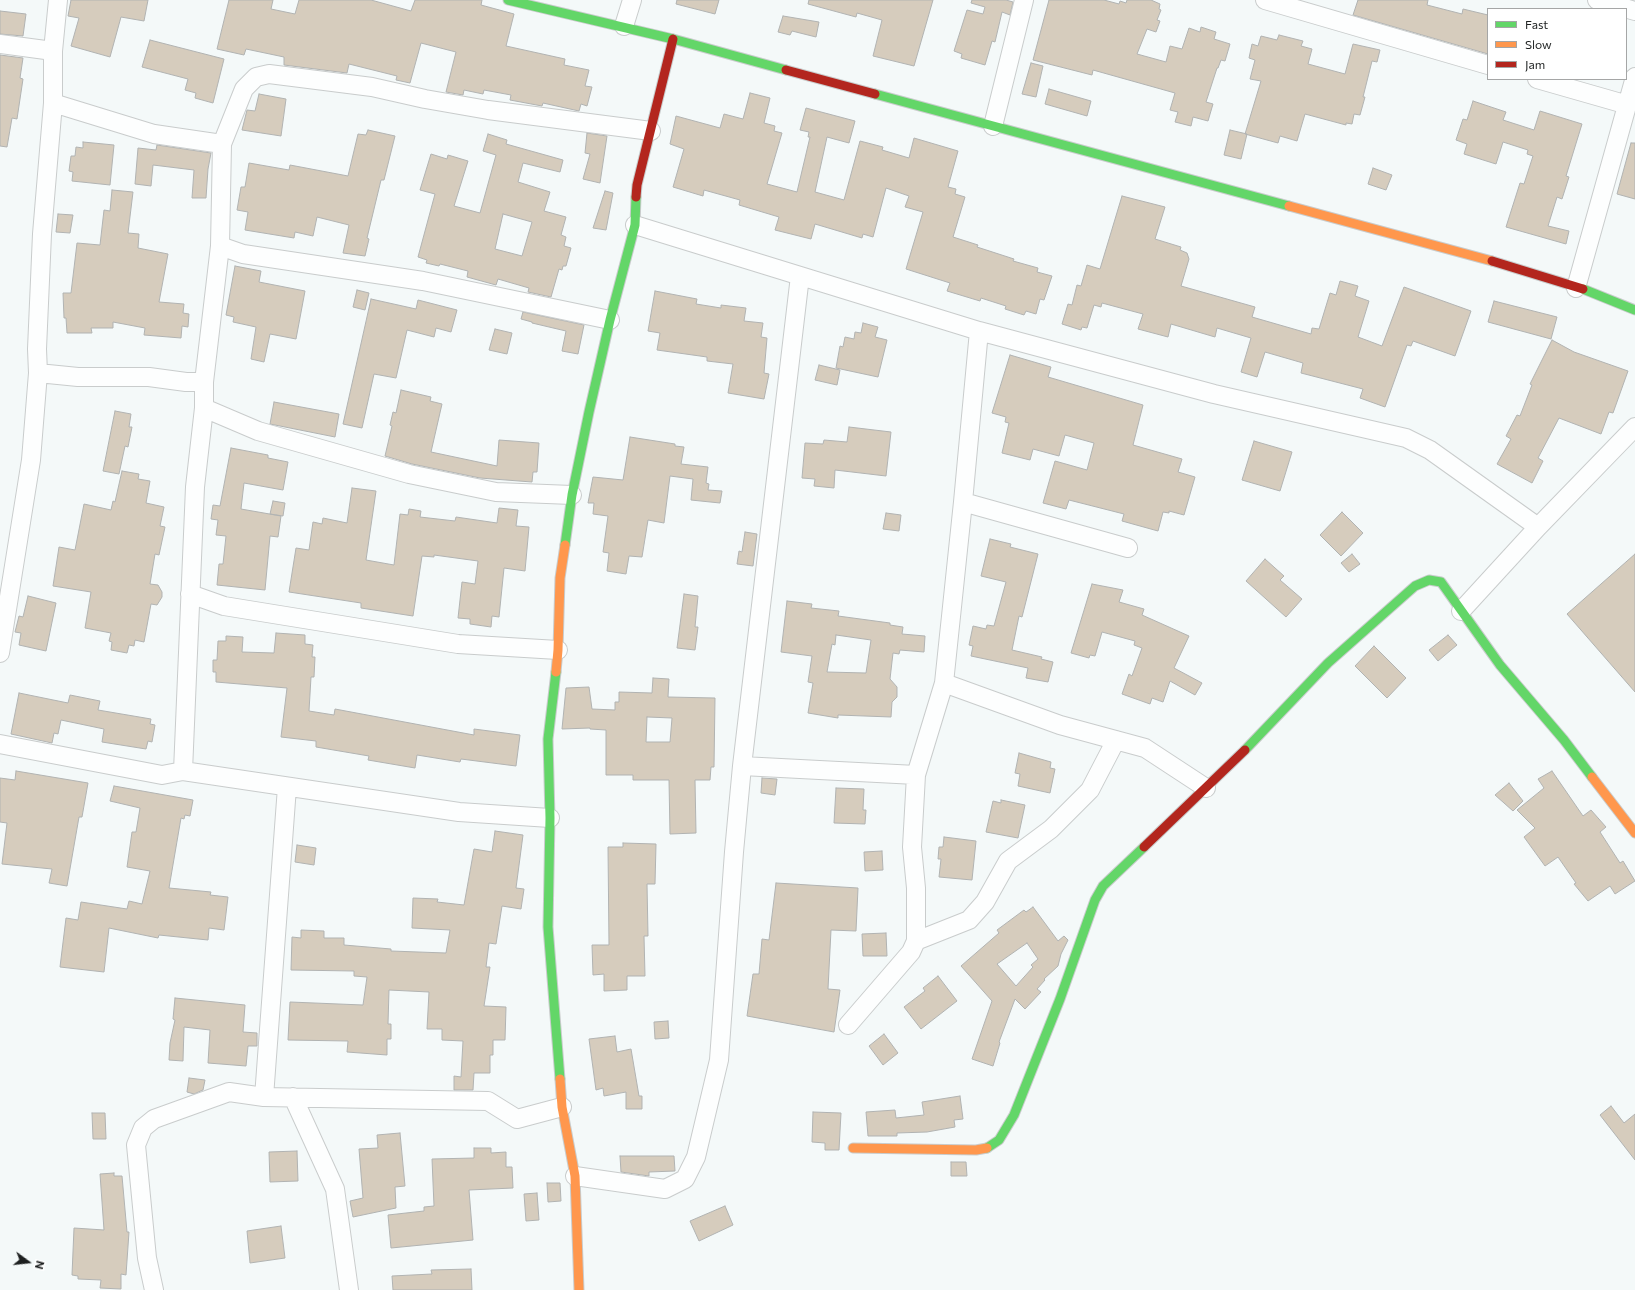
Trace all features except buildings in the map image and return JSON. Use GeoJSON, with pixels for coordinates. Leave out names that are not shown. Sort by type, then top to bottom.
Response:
{"type":"FeatureCollection","features":[{"type":"Feature","properties":{"kind":"street"},"geometry":{"type":"LineString","coordinates":[[0,654],[31,460],[38,373],[37,349],[42,234],[53,103],[53,51],[58,0]]}},
{"type":"Feature","properties":{"kind":"street"},"geometry":{"type":"LineString","coordinates":[[508,0],[624,26],[673,39],[1514,267],[1617,301],[1635,310]]}},
{"type":"Feature","properties":{"kind":"street"},"geometry":{"type":"LineString","coordinates":[[624,26],[632,0]]}},
{"type":"Feature","properties":{"kind":"street"},"geometry":{"type":"LineString","coordinates":[[994,126],[1024,0]]}},
{"type":"Feature","properties":{"kind":"street"},"geometry":{"type":"LineString","coordinates":[[1265,0],[1487,65]]}},
{"type":"Feature","properties":{"kind":"street"},"geometry":{"type":"LineString","coordinates":[[1597,0],[1625,8]]}},
{"type":"Feature","properties":{"kind":"street"},"geometry":{"type":"LineString","coordinates":[[579,1290],[575,1176],[562,1107],[558,1038],[548,927],[550,818],[548,739],[558,650],[560,578],[572,495],[610,320],[635,225],[637,185],[673,39]]}},
{"type":"Feature","properties":{"kind":"street"},"geometry":{"type":"LineString","coordinates":[[0,44],[53,51]]}},
{"type":"Feature","properties":{"kind":"street"},"geometry":{"type":"LineString","coordinates":[[183,771],[195,487],[204,408],[204,382],[220,246],[222,144],[244,89],[256,77],[270,74],[372,87],[425,99],[488,110],[651,131]]}},
{"type":"Feature","properties":{"kind":"street"},"geometry":{"type":"LineString","coordinates":[[1576,288],[1635,77]]}},
{"type":"Feature","properties":{"kind":"street"},"geometry":{"type":"LineString","coordinates":[[1540,80],[1628,105]]}},
{"type":"Feature","properties":{"kind":"street"},"geometry":{"type":"LineString","coordinates":[[53,103],[154,134],[222,144]]}},
{"type":"Feature","properties":{"kind":"street"},"geometry":{"type":"LineString","coordinates":[[635,225],[979,331],[1214,394],[1406,438],[1430,450],[1538,527]]}},
{"type":"Feature","properties":{"kind":"street"},"geometry":{"type":"LineString","coordinates":[[220,246],[243,254],[423,281],[610,320]]}},
{"type":"Feature","properties":{"kind":"street"},"geometry":{"type":"LineString","coordinates":[[575,1176],[665,1189],[685,1179],[696,1157],[719,1060],[734,852],[742,766],[800,276]]}},
{"type":"Feature","properties":{"kind":"street"},"geometry":{"type":"LineString","coordinates":[[848,1025],[911,952],[916,941],[916,888],[912,847],[916,775],[944,683],[964,502],[979,331]]}},
{"type":"Feature","properties":{"kind":"street"},"geometry":{"type":"LineString","coordinates":[[38,373],[78,377],[149,377],[186,382],[204,382]]}},
{"type":"Feature","properties":{"kind":"street"},"geometry":{"type":"LineString","coordinates":[[204,408],[258,431],[417,476],[496,492],[572,495]]}},
{"type":"Feature","properties":{"kind":"street"},"geometry":{"type":"LineString","coordinates":[[1461,611],[1538,527],[1635,427]]}},
{"type":"Feature","properties":{"kind":"street"},"geometry":{"type":"LineString","coordinates":[[964,502],[1128,548]]}},
{"type":"Feature","properties":{"kind":"street"},"geometry":{"type":"LineString","coordinates":[[853,1148],[976,1150],[988,1148],[999,1140],[1014,1115],[1060,999],[1095,900],[1103,886],[1257,738],[1328,663],[1415,586],[1429,580],[1441,582],[1500,665],[1564,740],[1635,833]]}},
{"type":"Feature","properties":{"kind":"street"},"geometry":{"type":"LineString","coordinates":[[190,594],[224,606],[458,644],[558,650]]}},
{"type":"Feature","properties":{"kind":"street"},"geometry":{"type":"LineString","coordinates":[[944,683],[1060,725],[1145,748],[1206,788]]}},
{"type":"Feature","properties":{"kind":"street"},"geometry":{"type":"LineString","coordinates":[[916,941],[969,920],[985,902],[1008,861],[1051,829],[1090,790],[1116,740]]}},
{"type":"Feature","properties":{"kind":"street"},"geometry":{"type":"LineString","coordinates":[[0,744],[162,775],[183,771],[459,812],[550,818]]}},
{"type":"Feature","properties":{"kind":"street"},"geometry":{"type":"LineString","coordinates":[[742,766],[916,775]]}},
{"type":"Feature","properties":{"kind":"street"},"geometry":{"type":"LineString","coordinates":[[264,1097],[288,787]]}},
{"type":"Feature","properties":{"kind":"street"},"geometry":{"type":"LineString","coordinates":[[154,1290],[147,1258],[136,1145],[143,1128],[154,1119],[229,1092],[264,1097],[488,1101],[517,1119],[562,1107]]}},
{"type":"Feature","properties":{"kind":"street"},"geometry":{"type":"LineString","coordinates":[[293,1097],[334,1189],[349,1290]]}},
{"type":"Feature","properties":{"kind":"traffic: fast"},"geometry":{"type":"LineString","coordinates":[[508,0],[673,39],[786,70]]}},
{"type":"Feature","properties":{"kind":"traffic: fast"},"geometry":{"type":"LineString","coordinates":[[875,94],[1289,206]]}},
{"type":"Feature","properties":{"kind":"traffic: fast"},"geometry":{"type":"LineString","coordinates":[[565,545],[572,495],[589,412],[610,320],[635,225],[636,197]]}},
{"type":"Feature","properties":{"kind":"traffic: fast"},"geometry":{"type":"LineString","coordinates":[[1583,289],[1635,310]]}},
{"type":"Feature","properties":{"kind":"traffic: fast"},"geometry":{"type":"LineString","coordinates":[[1245,750],[1328,663],[1415,586],[1429,580],[1441,582],[1500,665],[1564,740],[1592,777]]}},
{"type":"Feature","properties":{"kind":"traffic: fast"},"geometry":{"type":"LineString","coordinates":[[556,672],[548,739],[550,818],[548,927],[560,1079]]}},
{"type":"Feature","properties":{"kind":"traffic: fast"},"geometry":{"type":"LineString","coordinates":[[987,1148],[999,1140],[1014,1115],[1060,999],[1095,900],[1103,886],[1144,847]]}},
{"type":"Feature","properties":{"kind":"traffic: slow"},"geometry":{"type":"LineString","coordinates":[[1289,206],[1492,261]]}},
{"type":"Feature","properties":{"kind":"traffic: slow"},"geometry":{"type":"LineString","coordinates":[[556,672],[560,578],[565,545]]}},
{"type":"Feature","properties":{"kind":"traffic: slow"},"geometry":{"type":"LineString","coordinates":[[1592,777],[1635,833]]}},
{"type":"Feature","properties":{"kind":"traffic: slow"},"geometry":{"type":"LineString","coordinates":[[560,1079],[562,1107],[575,1176],[579,1290]]}},
{"type":"Feature","properties":{"kind":"traffic: slow"},"geometry":{"type":"LineString","coordinates":[[853,1148],[976,1150],[987,1148]]}},
{"type":"Feature","properties":{"kind":"traffic: jam"},"geometry":{"type":"LineString","coordinates":[[636,197],[637,185],[673,39]]}},
{"type":"Feature","properties":{"kind":"traffic: jam"},"geometry":{"type":"LineString","coordinates":[[786,70],[875,94]]}},
{"type":"Feature","properties":{"kind":"traffic: jam"},"geometry":{"type":"LineString","coordinates":[[1492,261],[1583,289]]}},
{"type":"Feature","properties":{"kind":"traffic: jam"},"geometry":{"type":"LineString","coordinates":[[1144,847],[1245,750]]}}]}
